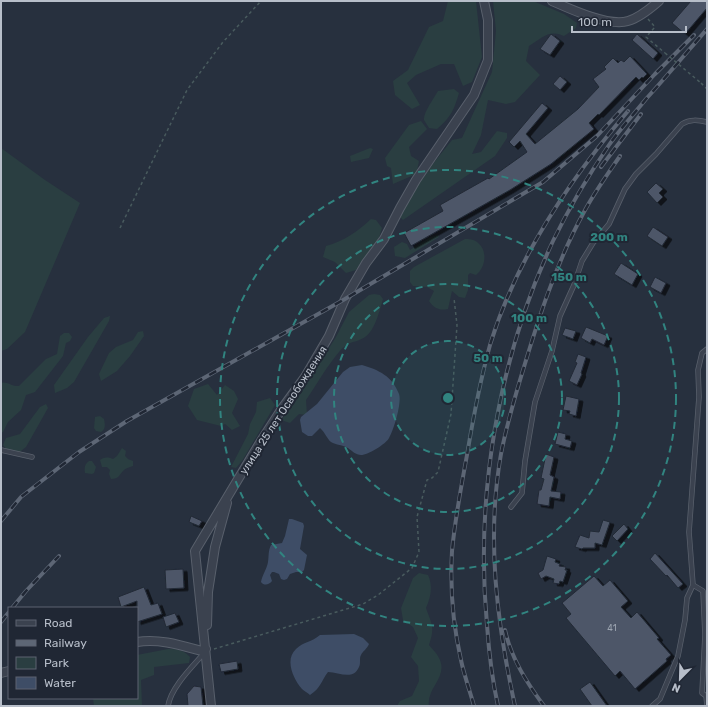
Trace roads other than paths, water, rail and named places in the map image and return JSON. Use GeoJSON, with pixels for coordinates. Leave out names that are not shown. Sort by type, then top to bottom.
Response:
{"type":"FeatureCollection","features":[{"type":"Feature","properties":{"kind":"street","name":"улица 25 лет Освобождения"},"geometry":{"type":"LineString","coordinates":[[210,706],[195,551],[261,441],[313,364],[329,336],[345,299],[366,263],[384,239],[416,180],[474,95],[488,60],[488,20],[484,1]]}},
{"type":"Feature","properties":{"kind":"street"},"geometry":{"type":"LineString","coordinates":[[552,1],[593,17],[617,22],[630,21],[659,1]]}},
{"type":"Feature","properties":{"kind":"street"},"geometry":{"type":"LineString","coordinates":[[138,642],[161,641],[205,652],[208,592],[215,547],[230,493]]}},
{"type":"Feature","properties":{"kind":"lane"},"geometry":{"type":"LineString","coordinates":[[511,507],[522,493],[525,461],[535,402],[552,351],[560,316],[582,261],[593,243],[609,224],[625,188],[636,174],[682,124],[687,121],[698,120],[707,122]]}},
{"type":"Feature","properties":{"kind":"lane"},"geometry":{"type":"LineString","coordinates":[[652,706],[660,699],[678,656],[685,620],[687,598],[693,585],[689,532],[699,396],[698,370],[702,353],[707,349]]}},
{"type":"Feature","properties":{"kind":"lane"},"geometry":{"type":"LineString","coordinates":[[1,450],[32,457]]}},
{"type":"Feature","properties":{"kind":"lane"},"geometry":{"type":"LineString","coordinates":[[693,585],[703,591],[705,635],[702,693],[706,696],[707,706]]}},
{"type":"Feature","properties":{"kind":"lane"},"geometry":{"type":"LineString","coordinates":[[168,706],[169,700],[183,678],[205,652]]}},
{"type":"Feature","properties":{"kind":"water"},"geometry":{"type":"Polygon","coordinates":[[[362,365],[374,369],[389,378],[396,388],[400,398],[397,416],[389,438],[376,449],[364,455],[359,455],[346,447],[331,442],[320,428],[312,436],[308,436],[302,432],[300,420],[301,417],[317,404],[343,372],[350,367],[362,365]]]}},
{"type":"Feature","properties":{"kind":"water"},"geometry":{"type":"Polygon","coordinates":[[[289,519],[303,523],[304,526],[300,549],[307,555],[304,570],[302,572],[290,574],[287,579],[284,580],[281,579],[279,574],[272,572],[270,575],[272,581],[268,584],[264,584],[261,582],[267,565],[270,547],[271,545],[282,543],[289,519]]]}},
{"type":"Feature","properties":{"kind":"water"},"geometry":{"type":"Polygon","coordinates":[[[354,634],[363,638],[369,644],[360,656],[360,665],[356,671],[349,675],[328,672],[319,687],[310,695],[302,689],[293,675],[291,664],[292,654],[296,649],[320,635],[354,634]]]}},
{"type":"Feature","properties":{"kind":"railway"},"geometry":{"type":"LineString","coordinates":[[498,706],[491,666],[487,625],[484,576],[485,527],[488,478],[495,429],[505,380],[518,333],[534,286],[553,241],[572,204],[594,168],[622,127],[707,29]]}},
{"type":"Feature","properties":{"kind":"railway"},"geometry":{"type":"LineString","coordinates":[[1,521],[21,497],[79,452],[127,421],[345,299],[543,182],[597,136],[694,35]]}},
{"type":"Feature","properties":{"kind":"railway"},"geometry":{"type":"LineString","coordinates":[[474,706],[458,647],[453,606],[451,564],[460,491],[486,359],[501,313],[514,282],[547,221],[586,164],[628,111]]}},
{"type":"Feature","properties":{"kind":"railway"},"geometry":{"type":"LineString","coordinates":[[601,167],[641,114]]}},
{"type":"Feature","properties":{"kind":"railway"},"geometry":{"type":"LineString","coordinates":[[515,706],[503,644],[494,549],[494,517],[501,454],[507,426],[536,327],[554,276],[584,212],[596,191],[620,156]]}},
{"type":"Feature","properties":{"kind":"railway"},"geometry":{"type":"LineString","coordinates":[[13,607],[59,556]]}},
{"type":"Feature","properties":{"kind":"railway"},"geometry":{"type":"LineString","coordinates":[[1,622],[8,613]]}},
{"type":"Feature","properties":{"kind":"railway"},"geometry":{"type":"LineString","coordinates":[[505,630],[511,650],[520,670],[544,706]]}}]}
